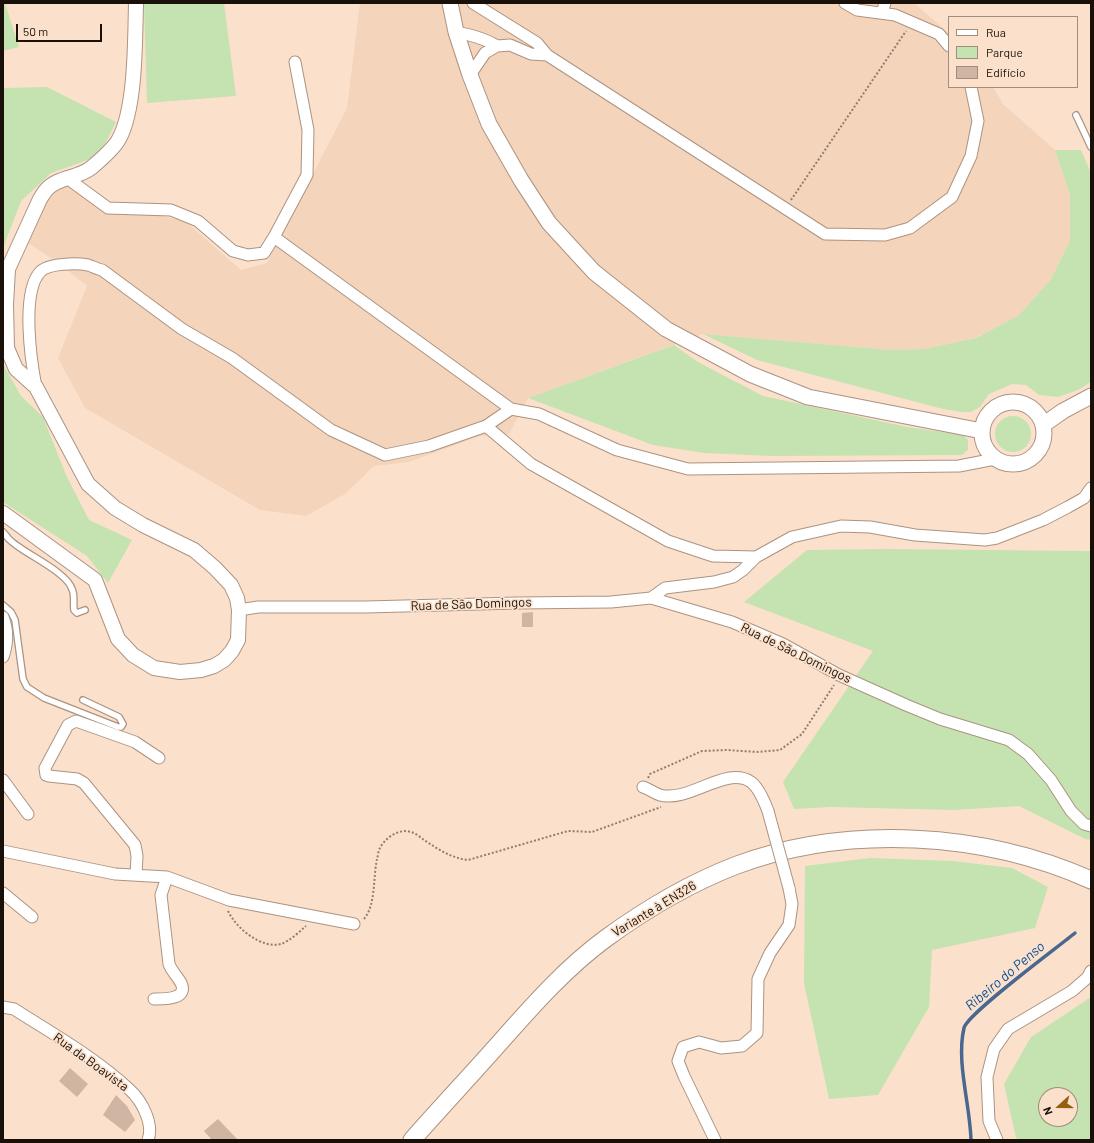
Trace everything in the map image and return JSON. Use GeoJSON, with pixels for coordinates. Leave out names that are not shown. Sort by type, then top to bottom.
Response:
{"type":"FeatureCollection","features":[{"type":"Feature","properties":{"kind":"main road"},"geometry":{"type":"LineString","coordinates":[[450,3],[456,32],[470,75],[489,124],[521,180],[549,223],[594,272],[666,329],[750,374],[808,397],[982,431]]}},
{"type":"Feature","properties":{"kind":"main road"},"geometry":{"type":"LineString","coordinates":[[1043,425],[1062,411],[1091,396]]}},
{"type":"Feature","properties":{"kind":"main road"},"geometry":{"type":"LineString","coordinates":[[1010,402],[1021,403],[1030,408],[1038,415],[1043,425],[1044,436],[1042,446],[1036,455],[1027,462],[1016,465],[1005,464],[995,459],[987,450],[982,438],[982,431],[985,421],[991,412],[1000,405],[1010,402]]}},
{"type":"Feature","properties":{"kind":"main road","name":"Variante à EN326"},"geometry":{"type":"LineString","coordinates":[[412,1140],[535,1003],[604,939],[676,892],[738,865],[768,856],[812,846],[868,839],[924,839],[993,848],[1047,863],[1091,880]]}},
{"type":"Feature","properties":{"kind":"street"},"geometry":{"type":"LineString","coordinates":[[36,387],[16,369],[7,348],[6,304],[8,269],[40,199],[47,188],[58,181],[89,169],[105,156],[118,140],[126,119],[130,95],[136,3]]}},
{"type":"Feature","properties":{"kind":"street"},"geometry":{"type":"LineString","coordinates":[[473,3],[537,43],[546,55],[826,234],[885,235],[910,228],[952,197],[971,156],[978,121],[971,88]]}},
{"type":"Feature","properties":{"kind":"street"},"geometry":{"type":"LineString","coordinates":[[845,3],[857,10],[883,8],[938,34],[948,45]]}},
{"type":"Feature","properties":{"kind":"street"},"geometry":{"type":"LineString","coordinates":[[456,32],[469,34],[487,40],[497,46]]}},
{"type":"Feature","properties":{"kind":"street"},"geometry":{"type":"LineString","coordinates":[[470,75],[485,53],[497,46],[510,45],[531,54],[546,55]]}},
{"type":"Feature","properties":{"kind":"street"},"geometry":{"type":"LineString","coordinates":[[67,178],[108,208],[171,210],[198,221],[233,251],[248,255],[264,253],[307,175],[308,130],[295,62]]}},
{"type":"Feature","properties":{"kind":"street"},"geometry":{"type":"LineString","coordinates":[[274,237],[511,409],[539,414],[617,450],[688,469],[959,466],[995,459]]}},
{"type":"Feature","properties":{"kind":"street"},"geometry":{"type":"LineString","coordinates":[[3,513],[95,580],[118,638],[133,655],[154,668],[180,672],[201,670],[214,666],[224,660],[232,651],[238,640],[239,610],[237,598],[231,585],[194,550],[143,525],[115,508],[88,484],[36,387],[31,359],[29,317],[33,286],[40,271],[60,264],[87,265],[102,270],[182,329],[232,358],[331,430],[385,455],[430,446],[486,426],[511,409]]}},
{"type":"Feature","properties":{"kind":"street"},"geometry":{"type":"LineString","coordinates":[[486,426],[530,464],[668,541],[713,556],[756,557]]}},
{"type":"Feature","properties":{"kind":"street"},"geometry":{"type":"LineString","coordinates":[[651,598],[665,588],[714,582],[733,577],[743,570],[756,557],[792,537],[841,526],[870,527],[915,535],[985,540],[997,538],[1043,520],[1068,507],[1084,498],[1091,488]]}},
{"type":"Feature","properties":{"kind":"street","name":"Rua de São Domingos"},"geometry":{"type":"LineString","coordinates":[[239,610],[258,607],[366,607],[611,602],[651,598],[732,622],[783,644],[839,675],[940,719],[1009,740],[1028,754],[1051,780],[1070,811],[1084,824],[1091,826]]}},
{"type":"Feature","properties":{"kind":"street"},"geometry":{"type":"LineString","coordinates":[[3,617],[6,627],[6,647],[3,657]]}},
{"type":"Feature","properties":{"kind":"street"},"geometry":{"type":"LineString","coordinates":[[136,875],[137,856],[135,845],[84,783],[77,779],[46,775],[45,768],[68,725],[76,721],[135,742],[159,758]]}},
{"type":"Feature","properties":{"kind":"street"},"geometry":{"type":"LineString","coordinates":[[644,787],[661,795],[673,795],[686,793],[738,777],[752,783],[762,797],[768,811],[792,904],[789,925],[770,953],[758,979],[757,1033],[742,1046],[721,1048],[699,1042],[683,1048],[678,1061],[715,1140]]}},
{"type":"Feature","properties":{"kind":"street"},"geometry":{"type":"LineString","coordinates":[[3,780],[28,814]]}},
{"type":"Feature","properties":{"kind":"street"},"geometry":{"type":"LineString","coordinates":[[3,851],[115,874],[167,877],[222,897],[354,924]]}},
{"type":"Feature","properties":{"kind":"street"},"geometry":{"type":"LineString","coordinates":[[154,999],[168,999],[176,997],[183,989],[182,984],[172,971],[169,964],[162,895],[167,877]]}},
{"type":"Feature","properties":{"kind":"street"},"geometry":{"type":"LineString","coordinates":[[3,893],[32,917]]}},
{"type":"Feature","properties":{"kind":"street"},"geometry":{"type":"LineString","coordinates":[[997,1140],[989,1121],[987,1077],[994,1049],[1008,1029],[1072,991],[1091,971]]}},
{"type":"Feature","properties":{"kind":"street","name":"Rua da Boavista"},"geometry":{"type":"LineString","coordinates":[[3,1007],[14,1009],[27,1017],[93,1061],[131,1090],[139,1100],[145,1112],[151,1138]]}},
{"type":"Feature","properties":{"kind":"lane"},"geometry":{"type":"LineString","coordinates":[[1076,115],[1091,147]]}},
{"type":"Feature","properties":{"kind":"lane"},"geometry":{"type":"LineString","coordinates":[[3,532],[11,541],[69,582],[72,589],[74,610],[77,613],[85,610]]}},
{"type":"Feature","properties":{"kind":"lane"},"geometry":{"type":"LineString","coordinates":[[3,605],[11,612],[15,620],[23,679],[28,687],[44,698],[118,727],[121,727],[123,724],[119,718],[83,700]]}},
{"type":"Feature","properties":{"kind":"path"},"geometry":{"type":"LineString","coordinates":[[785,208],[912,22]]}},
{"type":"Feature","properties":{"kind":"path"},"geometry":{"type":"LineString","coordinates":[[644,787],[650,774],[702,751],[727,750],[758,752],[780,750],[802,734],[823,703],[839,675]]}},
{"type":"Feature","properties":{"kind":"path"},"geometry":{"type":"LineString","coordinates":[[354,924],[361,923],[368,914],[372,898],[375,866],[379,848],[390,836],[400,832],[410,832],[444,853],[458,859],[468,860],[568,830],[592,832],[665,805]]}},
{"type":"Feature","properties":{"kind":"path"},"geometry":{"type":"LineString","coordinates":[[222,897],[234,920],[249,934],[266,944],[281,944],[309,924],[313,916]]}},
{"type":"Feature","properties":{"kind":"shaded area"},"geometry":{"type":"Polygon","coordinates":[[[360,3],[914,3],[948,32],[948,88],[994,88],[1003,104],[1055,150],[1070,195],[1070,241],[1051,279],[1019,315],[975,338],[924,349],[891,350],[703,334],[528,398],[509,434],[480,436],[409,462],[374,466],[345,494],[306,516],[260,510],[85,408],[58,358],[87,286],[60,264],[28,243],[43,206],[56,191],[69,184],[107,213],[156,215],[185,221],[241,270],[267,263],[347,108],[360,3]]]}},
{"type":"Feature","properties":{"kind":"green space"},"geometry":{"type":"Polygon","coordinates":[[[3,3],[5,3],[19,47],[3,51],[3,3]]]}},
{"type":"Feature","properties":{"kind":"green space"},"geometry":{"type":"Polygon","coordinates":[[[144,3],[224,3],[236,96],[147,103],[144,3]]]}},
{"type":"Feature","properties":{"kind":"green space"},"geometry":{"type":"Polygon","coordinates":[[[47,87],[116,122],[99,156],[51,173],[21,201],[3,248],[3,88],[47,87]]]}},
{"type":"Feature","properties":{"kind":"green space"},"geometry":{"type":"Polygon","coordinates":[[[1055,150],[1081,150],[1091,173],[1091,382],[1078,390],[1058,397],[1039,395],[1026,385],[1012,384],[989,394],[980,407],[971,412],[961,412],[943,409],[757,360],[703,334],[891,350],[924,349],[976,338],[1019,315],[1051,279],[1070,241],[1070,195],[1055,150]]]}},
{"type":"Feature","properties":{"kind":"green space"},"geometry":{"type":"Polygon","coordinates":[[[674,345],[698,362],[763,396],[907,427],[963,435],[968,440],[968,450],[962,455],[772,456],[704,453],[653,445],[528,398],[674,345]]]}},
{"type":"Feature","properties":{"kind":"green space"},"geometry":{"type":"Polygon","coordinates":[[[3,364],[21,396],[43,417],[66,475],[89,520],[132,540],[108,583],[87,556],[3,502],[3,364]]]}},
{"type":"Feature","properties":{"kind":"green space"},"geometry":{"type":"Polygon","coordinates":[[[1017,416],[1026,421],[1030,427],[1030,441],[1026,447],[1017,452],[1009,452],[1000,447],[996,441],[995,430],[1000,421],[1006,417],[1017,416]]]}},
{"type":"Feature","properties":{"kind":"green space"},"geometry":{"type":"Polygon","coordinates":[[[885,549],[1091,551],[1091,840],[1085,839],[1019,806],[953,810],[831,807],[794,809],[783,782],[873,651],[744,602],[807,550],[885,549]]]}},
{"type":"Feature","properties":{"kind":"green space"},"geometry":{"type":"Polygon","coordinates":[[[870,858],[953,861],[1012,868],[1048,887],[1035,928],[932,950],[929,1007],[878,1095],[829,1099],[804,983],[805,866],[870,858]]]}},
{"type":"Feature","properties":{"kind":"green space"},"geometry":{"type":"Polygon","coordinates":[[[1091,997],[1091,1140],[1021,1140],[1016,1138],[1004,1084],[1031,1037],[1091,997]]]}},
{"type":"Feature","properties":{"kind":"building"},"geometry":{"type":"Polygon","coordinates":[[[533,612],[533,627],[522,627],[522,613],[533,612]]]}},
{"type":"Feature","properties":{"kind":"building"},"geometry":{"type":"Polygon","coordinates":[[[70,1068],[88,1084],[77,1097],[59,1081],[70,1068]]]}},
{"type":"Feature","properties":{"kind":"building"},"geometry":{"type":"Polygon","coordinates":[[[116,1095],[127,1106],[135,1120],[125,1132],[103,1115],[116,1095]]]}},
{"type":"Feature","properties":{"kind":"building"},"geometry":{"type":"Polygon","coordinates":[[[218,1119],[238,1140],[212,1140],[204,1131],[218,1119]]]}},
{"type":"Feature","properties":{"kind":"waterway","name":"Ribeiro do Penso"},"geometry":{"type":"LineString","coordinates":[[971,1140],[962,1069],[962,1041],[964,1028],[969,1020],[996,995],[1075,933]]}}]}
